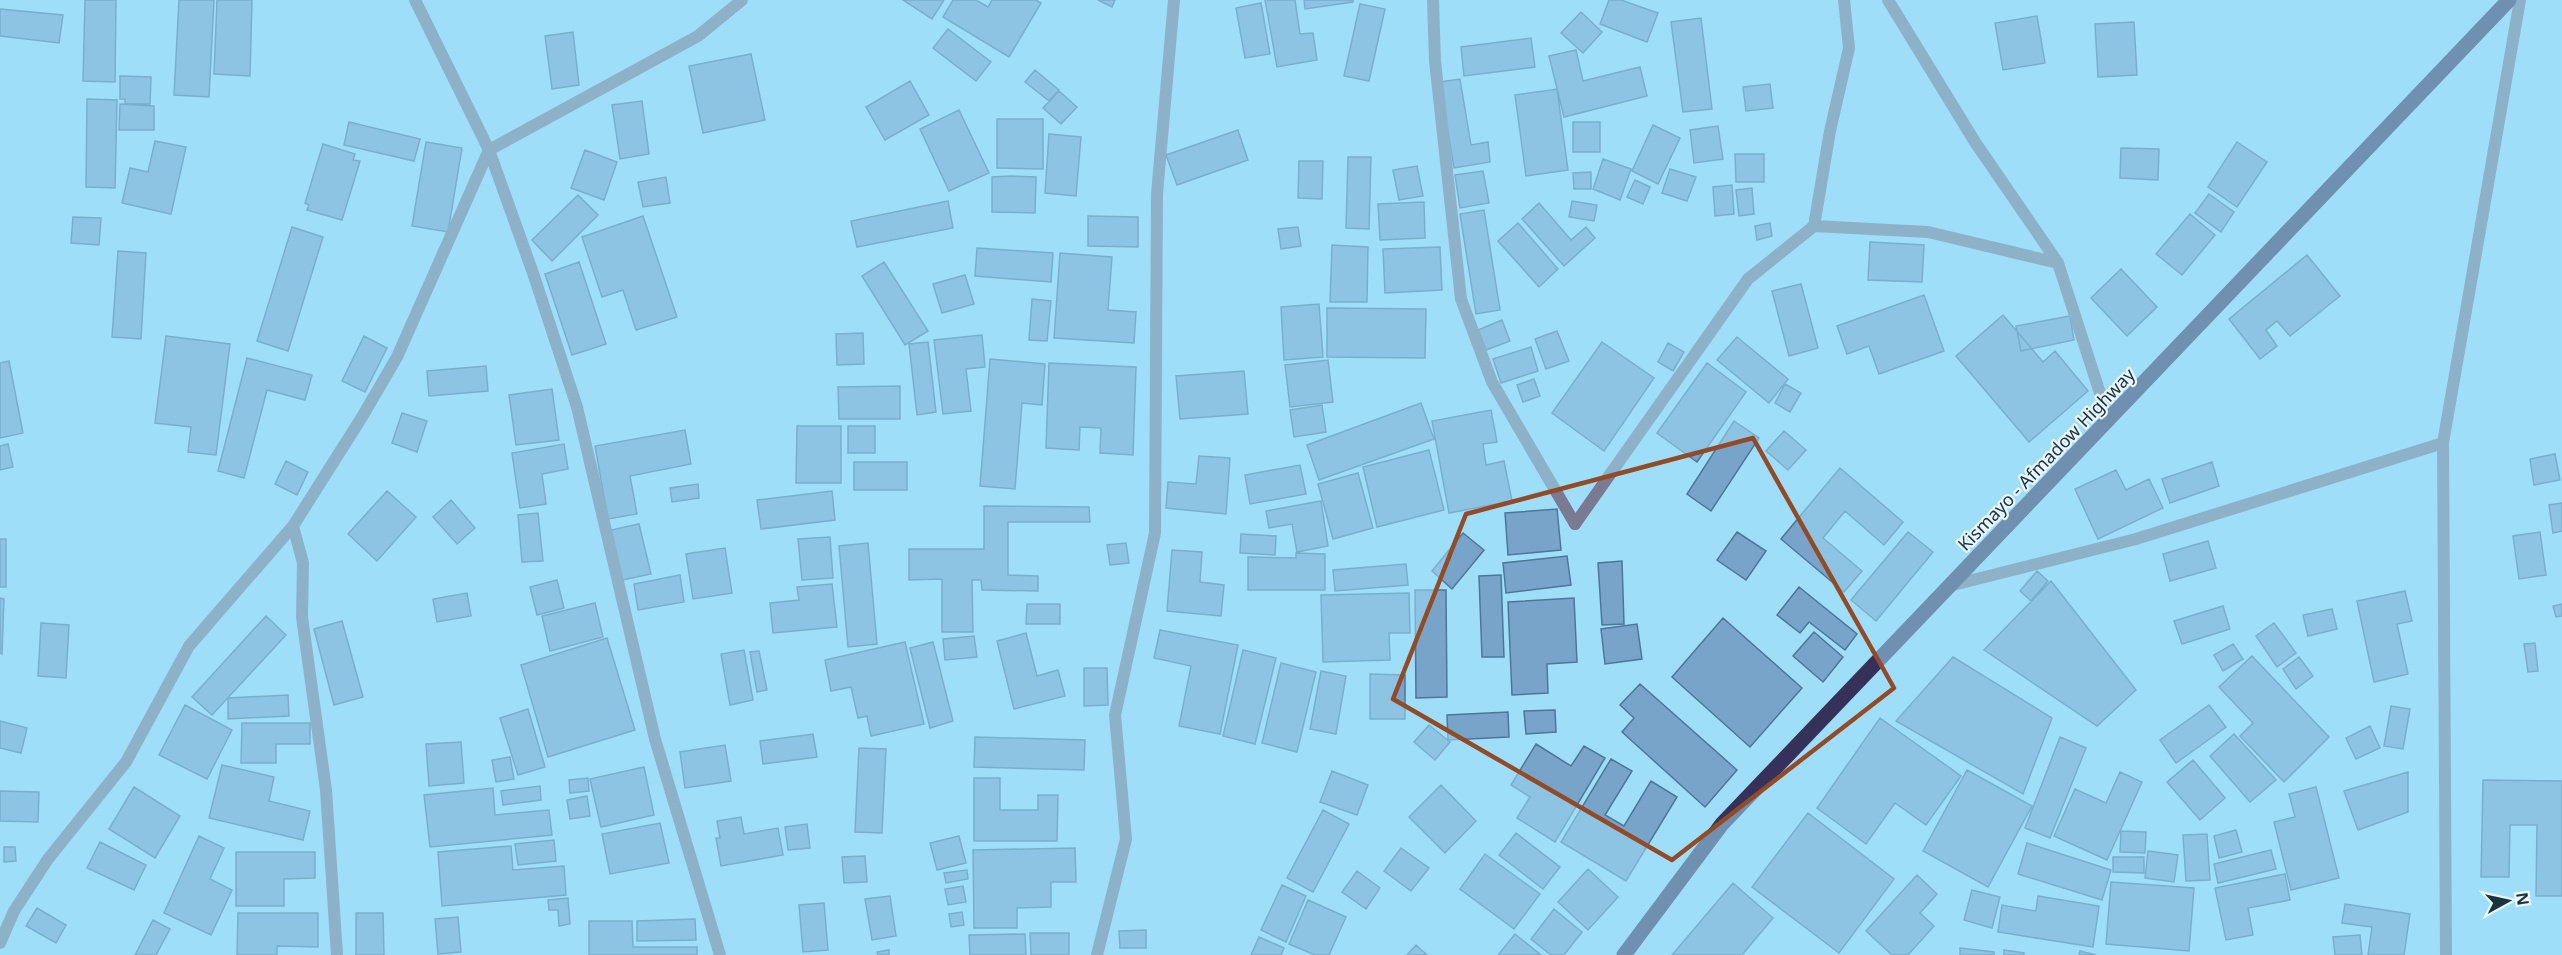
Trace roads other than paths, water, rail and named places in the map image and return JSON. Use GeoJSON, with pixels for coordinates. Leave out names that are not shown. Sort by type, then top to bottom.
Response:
{"type":"FeatureCollection","features":[{"type":"Feature","properties":{"kind":"main road","name":"Kismayo - Afmadow Highway"},"geometry":{"type":"LineString","coordinates":[[1624,955],[1722,824],[2510,0]]}},
{"type":"Feature","properties":{"kind":"street"},"geometry":{"type":"LineString","coordinates":[[415,0],[489,150],[577,407],[655,739],[720,955]]}},
{"type":"Feature","properties":{"kind":"street"},"geometry":{"type":"LineString","coordinates":[[0,942],[14,911],[48,859],[126,762],[189,646],[293,526],[362,417],[396,357],[489,150],[698,36],[742,0]]}},
{"type":"Feature","properties":{"kind":"street"},"geometry":{"type":"LineString","coordinates":[[1097,955],[1126,839],[1115,715],[1155,533],[1157,194],[1174,0]]}},
{"type":"Feature","properties":{"kind":"street"},"geometry":{"type":"LineString","coordinates":[[1433,0],[1435,61],[1461,299],[1492,382],[1575,524],[1748,279],[1814,226],[1830,131],[1849,48],[1844,0]]}},
{"type":"Feature","properties":{"kind":"street"},"geometry":{"type":"LineString","coordinates":[[1888,0],[1975,142],[2058,263],[2109,421]]}},
{"type":"Feature","properties":{"kind":"street"},"geometry":{"type":"LineString","coordinates":[[2445,955],[2443,443],[2520,0]]}},
{"type":"Feature","properties":{"kind":"street"},"geometry":{"type":"LineString","coordinates":[[1814,226],[1928,232],[2058,263]]}},
{"type":"Feature","properties":{"kind":"street"},"geometry":{"type":"LineString","coordinates":[[1953,585],[2136,538],[2443,443]]}},
{"type":"Feature","properties":{"kind":"street"},"geometry":{"type":"LineString","coordinates":[[293,526],[303,563],[302,617],[326,790],[337,955]]}}]}
